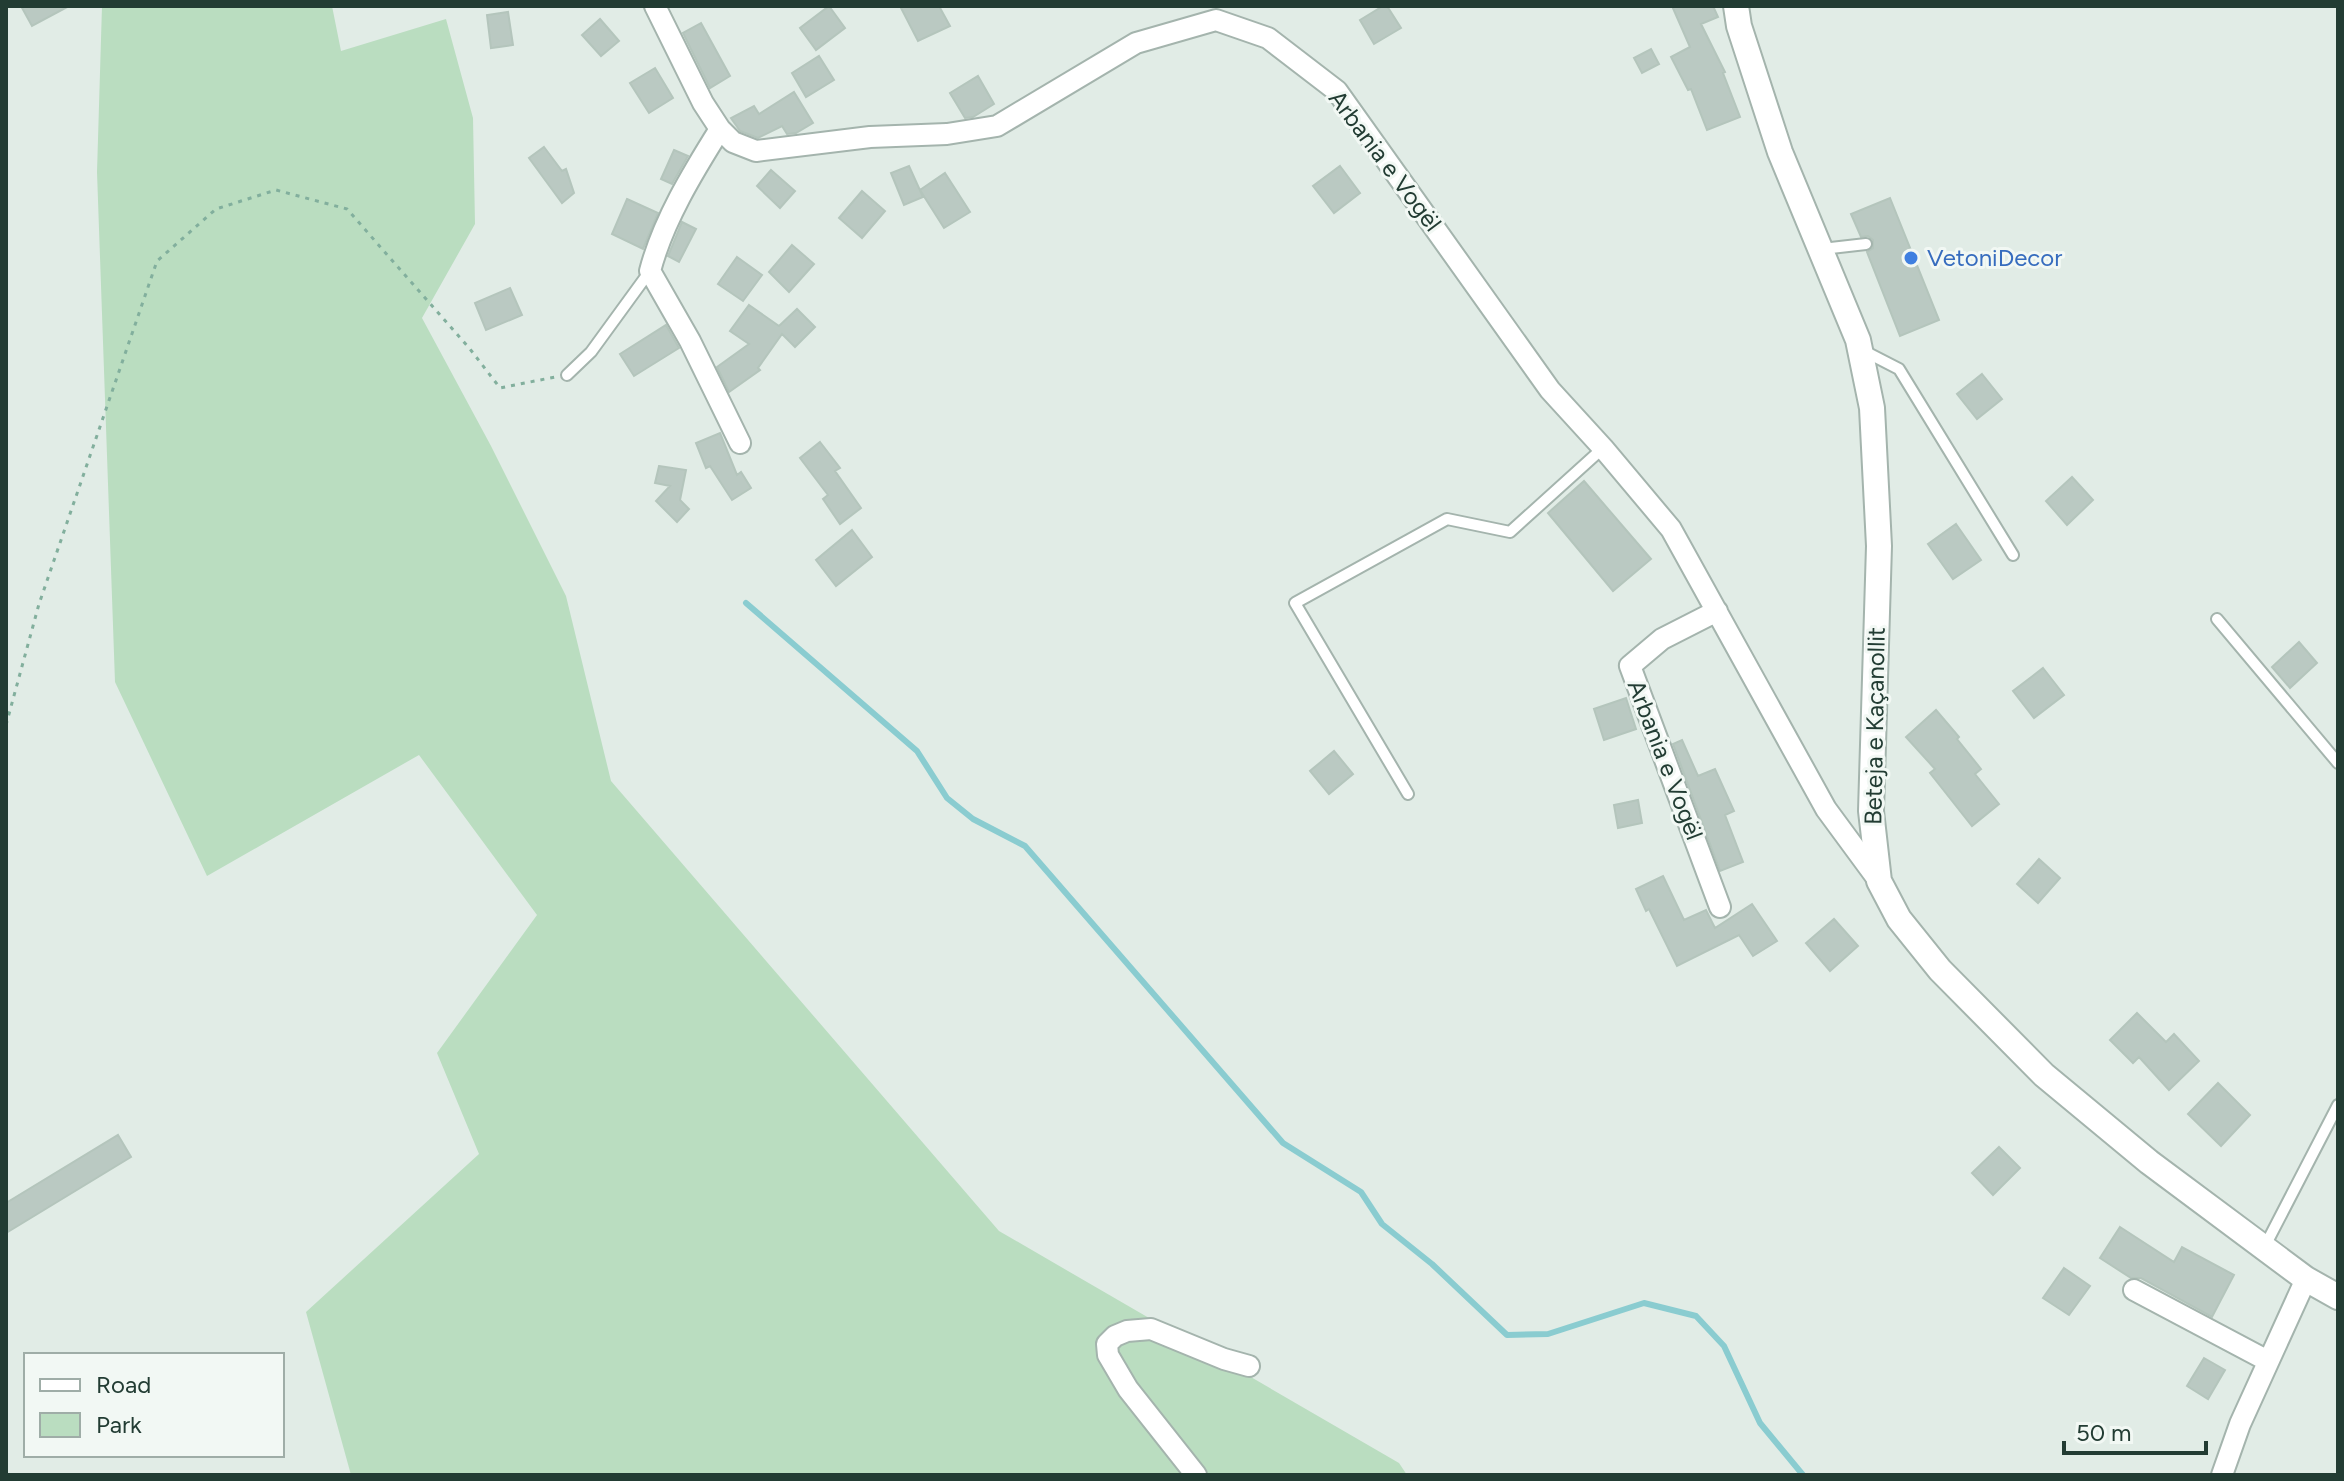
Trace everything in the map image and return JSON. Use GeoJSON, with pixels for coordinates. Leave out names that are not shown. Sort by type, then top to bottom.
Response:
{"type":"FeatureCollection","features":[{"type":"Feature","properties":{"kind":"street","name":"Arbania e Vogël"},"geometry":{"type":"LineString","coordinates":[[655,6],[703,103],[720,129],[733,142],[756,151],[870,137],[947,134],[997,126],[1136,43],[1213,13],[1268,38],[1337,91],[1550,390],[1671,529],[1826,809],[1879,881]]}},
{"type":"Feature","properties":{"kind":"street","name":"Beteja e Kaçanollit"},"geometry":{"type":"LineString","coordinates":[[1736,6],[1739,26],[1780,152],[1860,349],[1872,408],[1879,546],[1871,811],[1879,881],[1899,919],[1940,970],[2044,1075],[2149,1162],[2306,1279],[2338,1297]]}},
{"type":"Feature","properties":{"kind":"street"},"geometry":{"type":"LineString","coordinates":[[720,129],[656,249],[650,271],[690,341],[740,443]]}},
{"type":"Feature","properties":{"kind":"street","name":"Arbania e Vogël"},"geometry":{"type":"LineString","coordinates":[[1717,611],[1662,639],[1630,666],[1720,907]]}},
{"type":"Feature","properties":{"kind":"street"},"geometry":{"type":"LineString","coordinates":[[2222,1475],[2240,1424],[2306,1279]]}},
{"type":"Feature","properties":{"kind":"street"},"geometry":{"type":"LineString","coordinates":[[2134,1290],[2268,1361]]}},
{"type":"Feature","properties":{"kind":"street"},"geometry":{"type":"LineString","coordinates":[[1196,1475],[1128,1389],[1108,1355],[1107,1344],[1127,1331],[1151,1329],[1249,1366]]}},
{"type":"Feature","properties":{"kind":"lane"},"geometry":{"type":"LineString","coordinates":[[1820,249],[1866,244]]}},
{"type":"Feature","properties":{"kind":"lane"},"geometry":{"type":"LineString","coordinates":[[567,375],[591,352],[650,271]]}},
{"type":"Feature","properties":{"kind":"lane"},"geometry":{"type":"LineString","coordinates":[[1860,349],[1899,369],[2013,555]]}},
{"type":"Feature","properties":{"kind":"lane"},"geometry":{"type":"LineString","coordinates":[[1408,794],[1295,603],[1447,519],[1510,532],[1603,448]]}},
{"type":"Feature","properties":{"kind":"lane"},"geometry":{"type":"LineString","coordinates":[[2217,619],[2338,763]]}},
{"type":"Feature","properties":{"kind":"lane"},"geometry":{"type":"LineString","coordinates":[[2264,1248],[2338,1105]]}},
{"type":"Feature","properties":{"kind":"path"},"geometry":{"type":"LineString","coordinates":[[6,725],[39,604],[157,261],[216,209],[276,190],[347,209],[470,349],[500,388],[567,375]]}},
{"type":"Feature","properties":{"kind":"green space"},"geometry":{"type":"Polygon","coordinates":[[[102,6],[332,6],[341,51],[446,19],[473,118],[475,224],[422,318],[566,596],[611,781],[999,1231],[1399,1463],[1407,1475],[351,1475],[306,1312],[479,1154],[437,1053],[537,915],[419,755],[207,876],[115,682],[97,172],[102,6]]]}},
{"type":"Feature","properties":{"kind":"building"},"geometry":{"type":"Polygon","coordinates":[[[21,6],[69,6],[32,26],[21,6]]]}},
{"type":"Feature","properties":{"kind":"building"},"geometry":{"type":"Polygon","coordinates":[[[829,6],[845,28],[816,50],[800,28],[829,6]]]}},
{"type":"Feature","properties":{"kind":"building"},"geometry":{"type":"Polygon","coordinates":[[[900,6],[939,6],[950,26],[918,41],[900,6]]]}},
{"type":"Feature","properties":{"kind":"building"},"geometry":{"type":"Polygon","coordinates":[[[1387,6],[1401,28],[1374,44],[1360,20],[1387,6]]]}},
{"type":"Feature","properties":{"kind":"building"},"geometry":{"type":"Polygon","coordinates":[[[1672,6],[1713,6],[1718,17],[1701,24],[1725,72],[1740,117],[1707,130],[1691,89],[1688,90],[1671,57],[1690,47],[1672,6]]]}},
{"type":"Feature","properties":{"kind":"building"},"geometry":{"type":"Polygon","coordinates":[[[508,12],[513,45],[491,48],[487,15],[508,12]]]}},
{"type":"Feature","properties":{"kind":"building"},"geometry":{"type":"Polygon","coordinates":[[[600,19],[619,41],[601,56],[582,35],[600,19]]]}},
{"type":"Feature","properties":{"kind":"building"},"geometry":{"type":"Polygon","coordinates":[[[701,23],[730,76],[710,88],[683,33],[701,23]]]}},
{"type":"Feature","properties":{"kind":"building"},"geometry":{"type":"Polygon","coordinates":[[[1651,49],[1659,64],[1642,73],[1634,58],[1651,49]]]}},
{"type":"Feature","properties":{"kind":"building"},"geometry":{"type":"Polygon","coordinates":[[[819,56],[834,80],[806,97],[792,73],[819,56]]]}},
{"type":"Feature","properties":{"kind":"building"},"geometry":{"type":"Polygon","coordinates":[[[655,68],[673,98],[649,113],[630,83],[655,68]]]}},
{"type":"Feature","properties":{"kind":"building"},"geometry":{"type":"Polygon","coordinates":[[[978,76],[994,104],[973,117],[965,118],[950,93],[978,76]]]}},
{"type":"Feature","properties":{"kind":"building"},"geometry":{"type":"Polygon","coordinates":[[[794,92],[813,123],[796,133],[787,134],[782,126],[758,138],[740,131],[731,118],[754,106],[759,114],[794,92]]]}},
{"type":"Feature","properties":{"kind":"building"},"geometry":{"type":"Polygon","coordinates":[[[544,147],[562,171],[566,169],[574,193],[562,203],[529,158],[544,147]]]}},
{"type":"Feature","properties":{"kind":"building"},"geometry":{"type":"Polygon","coordinates":[[[674,150],[688,156],[672,184],[661,179],[674,150]]]}},
{"type":"Feature","properties":{"kind":"building"},"geometry":{"type":"Polygon","coordinates":[[[909,166],[923,197],[904,205],[891,173],[909,166]]]}},
{"type":"Feature","properties":{"kind":"building"},"geometry":{"type":"Polygon","coordinates":[[[1340,166],[1360,193],[1334,213],[1313,186],[1340,166]]]}},
{"type":"Feature","properties":{"kind":"building"},"geometry":{"type":"Polygon","coordinates":[[[771,170],[795,191],[780,208],[757,186],[771,170]]]}},
{"type":"Feature","properties":{"kind":"building"},"geometry":{"type":"Polygon","coordinates":[[[945,173],[970,212],[944,228],[920,190],[945,173]]]}},
{"type":"Feature","properties":{"kind":"building"},"geometry":{"type":"Polygon","coordinates":[[[862,191],[885,211],[862,238],[839,218],[862,191]]]}},
{"type":"Feature","properties":{"kind":"building"},"geometry":{"type":"Polygon","coordinates":[[[1890,198],[1939,320],[1900,336],[1867,252],[1873,248],[1873,240],[1868,236],[1861,237],[1851,214],[1890,198]]]}},
{"type":"Feature","properties":{"kind":"building"},"geometry":{"type":"Polygon","coordinates":[[[627,199],[658,213],[643,249],[612,234],[627,199]]]}},
{"type":"Feature","properties":{"kind":"building"},"geometry":{"type":"Polygon","coordinates":[[[682,222],[696,229],[679,262],[668,256],[682,222]]]}},
{"type":"Feature","properties":{"kind":"building"},"geometry":{"type":"Polygon","coordinates":[[[792,245],[814,264],[789,292],[769,272],[792,245]]]}},
{"type":"Feature","properties":{"kind":"building"},"geometry":{"type":"Polygon","coordinates":[[[737,257],[762,275],[743,301],[718,284],[737,257]]]}},
{"type":"Feature","properties":{"kind":"building"},"geometry":{"type":"Polygon","coordinates":[[[510,288],[522,315],[486,330],[475,303],[510,288]]]}},
{"type":"Feature","properties":{"kind":"building"},"geometry":{"type":"Polygon","coordinates":[[[749,305],[779,326],[797,309],[815,327],[795,347],[782,334],[758,368],[760,370],[729,392],[717,367],[749,344],[730,331],[749,305]]]}},
{"type":"Feature","properties":{"kind":"building"},"geometry":{"type":"Polygon","coordinates":[[[666,325],[679,348],[634,376],[620,354],[666,325]]]}},
{"type":"Feature","properties":{"kind":"building"},"geometry":{"type":"Polygon","coordinates":[[[1982,374],[2002,399],[1977,419],[1957,394],[1982,374]]]}},
{"type":"Feature","properties":{"kind":"building"},"geometry":{"type":"Polygon","coordinates":[[[720,433],[737,475],[741,472],[751,488],[732,500],[710,466],[706,468],[696,443],[720,433]]]}},
{"type":"Feature","properties":{"kind":"building"},"geometry":{"type":"Polygon","coordinates":[[[820,442],[840,468],[835,471],[861,508],[840,524],[823,499],[828,495],[800,458],[820,442]]]}},
{"type":"Feature","properties":{"kind":"building"},"geometry":{"type":"Polygon","coordinates":[[[659,466],[686,470],[680,500],[689,509],[677,522],[656,501],[670,486],[655,483],[659,466]]]}},
{"type":"Feature","properties":{"kind":"building"},"geometry":{"type":"Polygon","coordinates":[[[2072,477],[2093,500],[2067,525],[2046,501],[2072,477]]]}},
{"type":"Feature","properties":{"kind":"building"},"geometry":{"type":"Polygon","coordinates":[[[1584,481],[1651,559],[1613,591],[1548,513],[1584,481]]]}},
{"type":"Feature","properties":{"kind":"building"},"geometry":{"type":"Polygon","coordinates":[[[1956,524],[1981,560],[1953,579],[1928,544],[1956,524]]]}},
{"type":"Feature","properties":{"kind":"building"},"geometry":{"type":"Polygon","coordinates":[[[852,530],[872,557],[836,586],[816,560],[852,530]]]}},
{"type":"Feature","properties":{"kind":"building"},"geometry":{"type":"Polygon","coordinates":[[[2299,642],[2317,663],[2290,688],[2272,667],[2299,642]]]}},
{"type":"Feature","properties":{"kind":"building"},"geometry":{"type":"Polygon","coordinates":[[[2043,668],[2064,695],[2034,718],[2013,691],[2043,668]]]}},
{"type":"Feature","properties":{"kind":"building"},"geometry":{"type":"Polygon","coordinates":[[[1626,698],[1636,729],[1604,740],[1594,709],[1626,698]]]}},
{"type":"Feature","properties":{"kind":"building"},"geometry":{"type":"Polygon","coordinates":[[[1936,710],[1981,769],[1975,774],[1999,804],[1972,826],[1930,773],[1935,769],[1906,737],[1936,710]]]}},
{"type":"Feature","properties":{"kind":"building"},"geometry":{"type":"Polygon","coordinates":[[[1682,740],[1698,776],[1715,769],[1734,811],[1725,815],[1743,862],[1720,871],[1673,744],[1682,740]]]}},
{"type":"Feature","properties":{"kind":"building"},"geometry":{"type":"Polygon","coordinates":[[[1334,751],[1353,774],[1329,794],[1310,771],[1334,751]]]}},
{"type":"Feature","properties":{"kind":"building"},"geometry":{"type":"Polygon","coordinates":[[[1638,800],[1642,823],[1618,828],[1614,805],[1638,800]]]}},
{"type":"Feature","properties":{"kind":"building"},"geometry":{"type":"Polygon","coordinates":[[[2039,859],[2060,878],[2038,903],[2017,884],[2039,859]]]}},
{"type":"Feature","properties":{"kind":"building"},"geometry":{"type":"Polygon","coordinates":[[[1663,876],[1684,920],[1706,910],[1715,928],[1752,904],[1777,941],[1753,956],[1739,935],[1677,966],[1636,889],[1663,876]]]}},
{"type":"Feature","properties":{"kind":"building"},"geometry":{"type":"Polygon","coordinates":[[[1834,919],[1858,946],[1830,971],[1806,943],[1834,919]]]}},
{"type":"Feature","properties":{"kind":"building"},"geometry":{"type":"Polygon","coordinates":[[[2137,1013],[2166,1042],[2174,1034],[2199,1061],[2169,1090],[2139,1057],[2133,1063],[2110,1040],[2137,1013]]]}},
{"type":"Feature","properties":{"kind":"building"},"geometry":{"type":"Polygon","coordinates":[[[2218,1083],[2250,1115],[2221,1146],[2188,1114],[2218,1083]]]}},
{"type":"Feature","properties":{"kind":"building"},"geometry":{"type":"Polygon","coordinates":[[[118,1135],[131,1157],[6,1233],[6,1203],[118,1135]]]}},
{"type":"Feature","properties":{"kind":"building"},"geometry":{"type":"Polygon","coordinates":[[[1999,1147],[2020,1168],[1993,1195],[1972,1173],[1999,1147]]]}},
{"type":"Feature","properties":{"kind":"building"},"geometry":{"type":"Polygon","coordinates":[[[2120,1227],[2174,1262],[2182,1247],[2234,1275],[2212,1317],[2141,1278],[2131,1278],[2100,1258],[2120,1227]]]}},
{"type":"Feature","properties":{"kind":"building"},"geometry":{"type":"Polygon","coordinates":[[[2064,1268],[2090,1286],[2069,1315],[2043,1298],[2064,1268]]]}},
{"type":"Feature","properties":{"kind":"building"},"geometry":{"type":"Polygon","coordinates":[[[2204,1358],[2225,1370],[2208,1399],[2187,1386],[2204,1358]]]}},
{"type":"Feature","properties":{"kind":"waterway"},"geometry":{"type":"LineString","coordinates":[[746,603],[917,751],[947,798],[973,819],[1025,846],[1283,1143],[1361,1192],[1382,1224],[1432,1264],[1507,1335],[1548,1334],[1644,1303],[1696,1316],[1724,1346],[1760,1423],[1803,1475]]}},
{"type":"Feature","properties":{"kind":"place","name":"VetoniDecor"},"geometry":{"type":"Point","coordinates":[1911,258]}}]}
